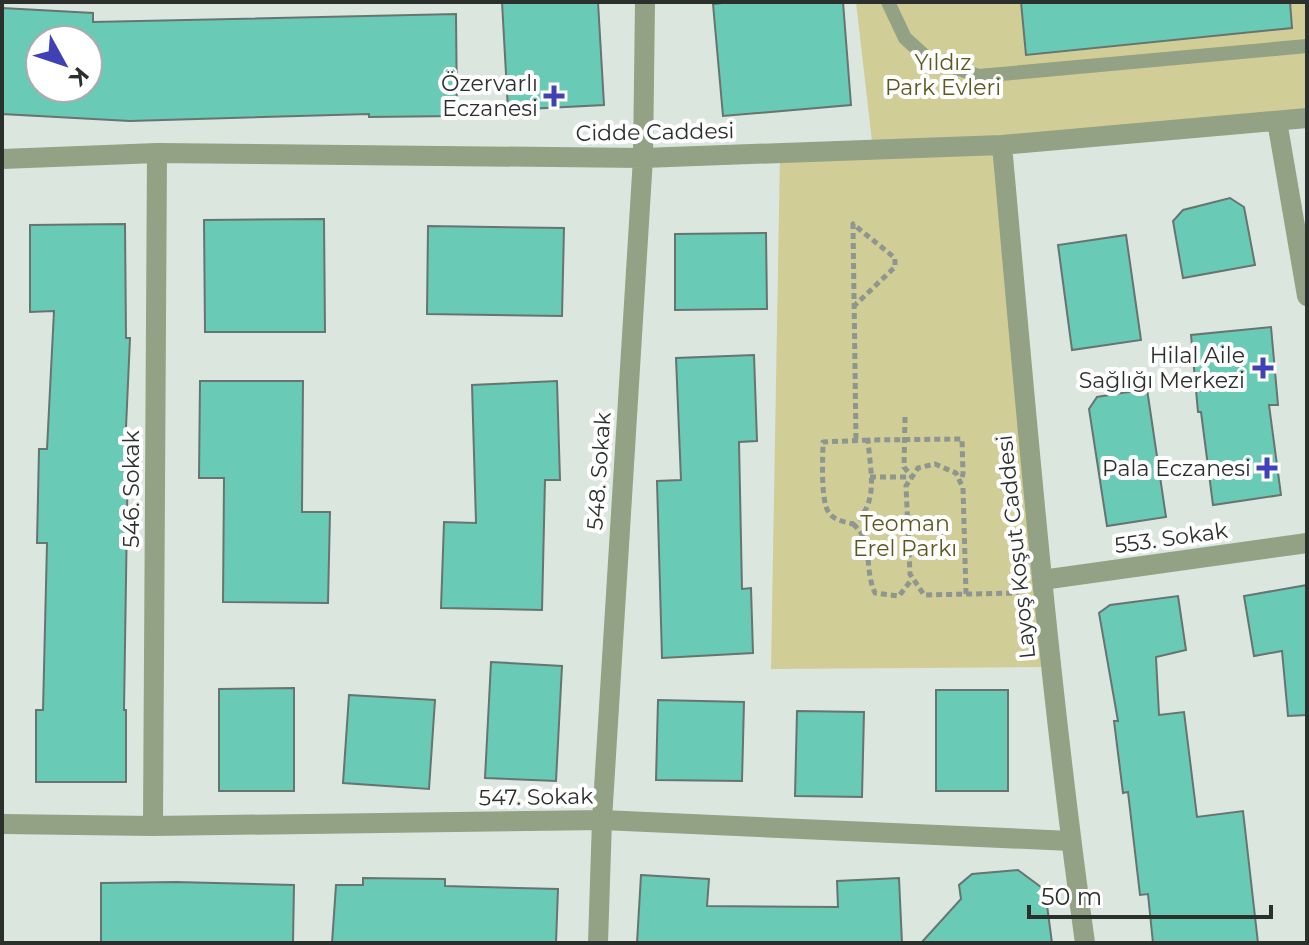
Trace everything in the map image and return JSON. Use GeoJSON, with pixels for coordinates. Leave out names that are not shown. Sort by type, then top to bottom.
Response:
{"type":"FeatureCollection","features":[{"type":"Feature","properties":{"kind":"street","name":"548. Sokak"},"geometry":{"type":"LineString","coordinates":[[598,943],[602,820],[643,158],[645,2]]}},
{"type":"Feature","properties":{"kind":"street","name":"Cidde Caddesi"},"geometry":{"type":"LineString","coordinates":[[2,159],[157,153],[643,158],[1002,145],[1307,118]]}},
{"type":"Feature","properties":{"kind":"street"},"geometry":{"type":"LineString","coordinates":[[1277,121],[1307,296]]}},
{"type":"Feature","properties":{"kind":"street","name":"Layoş Koşut Caddesi"},"geometry":{"type":"LineString","coordinates":[[1002,145],[1043,586],[1085,943]]}},
{"type":"Feature","properties":{"kind":"street","name":"546. Sokak"},"geometry":{"type":"LineString","coordinates":[[153,826],[157,153]]}},
{"type":"Feature","properties":{"kind":"street","name":"553. Sokak"},"geometry":{"type":"LineString","coordinates":[[1043,586],[1307,543]]}},
{"type":"Feature","properties":{"kind":"street","name":"547. Sokak"},"geometry":{"type":"LineString","coordinates":[[2,824],[153,826],[602,820],[1071,841]]}},
{"type":"Feature","properties":{"kind":"lane"},"geometry":{"type":"LineString","coordinates":[[888,2],[905,38],[927,58],[979,76],[1307,46]]}},
{"type":"Feature","properties":{"kind":"path"},"geometry":{"type":"LineString","coordinates":[[853,307],[895,267],[895,258],[853,224],[853,307],[856,440]]}},
{"type":"Feature","properties":{"kind":"path"},"geometry":{"type":"LineString","coordinates":[[905,417],[904,467],[912,477]]}},
{"type":"Feature","properties":{"kind":"path"},"geometry":{"type":"LineString","coordinates":[[912,579],[899,596],[875,593],[868,578],[863,532],[829,513],[825,498],[823,442],[962,439],[963,474],[960,482]]}},
{"type":"Feature","properties":{"kind":"path"},"geometry":{"type":"LineString","coordinates":[[853,524],[864,515],[872,500],[868,440]]}},
{"type":"Feature","properties":{"kind":"path"},"geometry":{"type":"LineString","coordinates":[[966,594],[963,488],[956,473],[935,464],[918,468],[906,486],[910,574],[924,595],[966,594],[1043,586]]}},
{"type":"Feature","properties":{"kind":"path"},"geometry":{"type":"LineString","coordinates":[[870,477],[912,477]]}},
{"type":"Feature","properties":{"kind":"green space","name":"Teoman Erel Parkı"},"geometry":{"type":"Polygon","coordinates":[[[856,2],[1307,2],[1307,118],[1002,145],[1052,667],[771,669],[780,154],[873,150],[856,2]]]}},
{"type":"Feature","properties":{"kind":"building"},"geometry":{"type":"Polygon","coordinates":[[[502,2],[598,2],[604,105],[508,110],[502,2]]]}},
{"type":"Feature","properties":{"kind":"building"},"geometry":{"type":"Polygon","coordinates":[[[843,2],[851,105],[723,116],[713,4],[843,2]]]}},
{"type":"Feature","properties":{"kind":"building"},"geometry":{"type":"Polygon","coordinates":[[[1021,2],[1290,2],[1292,28],[1026,55],[1021,2]]]}},
{"type":"Feature","properties":{"kind":"building"},"geometry":{"type":"Polygon","coordinates":[[[2,8],[93,13],[93,22],[456,14],[457,116],[369,117],[369,114],[130,121],[2,114],[2,8]]]}},
{"type":"Feature","properties":{"kind":"building"},"geometry":{"type":"Polygon","coordinates":[[[1230,198],[1244,207],[1255,265],[1183,278],[1173,221],[1183,210],[1230,198]]]}},
{"type":"Feature","properties":{"kind":"building"},"geometry":{"type":"Polygon","coordinates":[[[324,219],[325,332],[205,332],[204,220],[324,219]]]}},
{"type":"Feature","properties":{"kind":"building"},"geometry":{"type":"Polygon","coordinates":[[[125,224],[126,338],[130,338],[125,450],[128,450],[124,710],[126,782],[36,782],[36,710],[43,710],[47,543],[37,543],[39,449],[47,449],[54,311],[30,312],[30,225],[125,224]]]}},
{"type":"Feature","properties":{"kind":"building"},"geometry":{"type":"Polygon","coordinates":[[[428,226],[564,228],[562,316],[427,314],[428,226]]]}},
{"type":"Feature","properties":{"kind":"building"},"geometry":{"type":"Polygon","coordinates":[[[766,233],[767,309],[675,310],[675,234],[766,233]]]}},
{"type":"Feature","properties":{"kind":"building"},"geometry":{"type":"Polygon","coordinates":[[[1126,235],[1141,340],[1072,350],[1058,245],[1126,235]]]}},
{"type":"Feature","properties":{"kind":"building"},"geometry":{"type":"Polygon","coordinates":[[[1271,327],[1278,405],[1269,405],[1281,495],[1213,505],[1201,412],[1198,412],[1191,335],[1271,327]]]}},
{"type":"Feature","properties":{"kind":"building"},"geometry":{"type":"Polygon","coordinates":[[[754,355],[757,441],[739,442],[742,589],[751,588],[753,653],[662,658],[657,481],[681,480],[676,358],[754,355]]]}},
{"type":"Feature","properties":{"kind":"building"},"geometry":{"type":"Polygon","coordinates":[[[200,381],[303,381],[302,512],[330,512],[328,603],[223,602],[224,478],[199,478],[200,381]]]}},
{"type":"Feature","properties":{"kind":"building"},"geometry":{"type":"Polygon","coordinates":[[[557,381],[560,480],[545,480],[542,610],[441,608],[444,522],[476,523],[472,385],[557,381]]]}},
{"type":"Feature","properties":{"kind":"building"},"geometry":{"type":"Polygon","coordinates":[[[1147,389],[1166,517],[1107,526],[1089,409],[1097,397],[1147,389]]]}},
{"type":"Feature","properties":{"kind":"building"},"geometry":{"type":"Polygon","coordinates":[[[1307,585],[1307,715],[1288,716],[1282,651],[1254,656],[1244,596],[1307,585]]]}},
{"type":"Feature","properties":{"kind":"building"},"geometry":{"type":"Polygon","coordinates":[[[1178,596],[1186,650],[1156,657],[1159,715],[1184,712],[1197,817],[1243,811],[1258,943],[1153,943],[1148,894],[1140,895],[1128,792],[1123,793],[1114,721],[1118,721],[1099,613],[1110,605],[1178,596]]]}},
{"type":"Feature","properties":{"kind":"building"},"geometry":{"type":"Polygon","coordinates":[[[491,662],[562,666],[556,781],[485,778],[491,662]]]}},
{"type":"Feature","properties":{"kind":"building"},"geometry":{"type":"Polygon","coordinates":[[[294,688],[294,791],[219,791],[219,689],[294,688]]]}},
{"type":"Feature","properties":{"kind":"building"},"geometry":{"type":"Polygon","coordinates":[[[936,690],[1008,690],[1008,791],[936,791],[936,690]]]}},
{"type":"Feature","properties":{"kind":"building"},"geometry":{"type":"Polygon","coordinates":[[[349,695],[435,700],[429,789],[343,783],[349,695]]]}},
{"type":"Feature","properties":{"kind":"building"},"geometry":{"type":"Polygon","coordinates":[[[658,700],[744,702],[742,781],[656,780],[658,700]]]}},
{"type":"Feature","properties":{"kind":"building"},"geometry":{"type":"Polygon","coordinates":[[[797,711],[864,712],[862,797],[795,796],[797,711]]]}},
{"type":"Feature","properties":{"kind":"building"},"geometry":{"type":"Polygon","coordinates":[[[1018,870],[1045,890],[1052,943],[921,943],[961,899],[959,885],[972,874],[1018,870]]]}},
{"type":"Feature","properties":{"kind":"building"},"geometry":{"type":"Polygon","coordinates":[[[641,875],[709,879],[707,906],[838,907],[837,881],[899,878],[902,943],[637,943],[641,875]]]}},
{"type":"Feature","properties":{"kind":"building"},"geometry":{"type":"Polygon","coordinates":[[[363,878],[445,879],[445,886],[558,889],[556,943],[332,943],[336,885],[363,885],[363,878]]]}},
{"type":"Feature","properties":{"kind":"building"},"geometry":{"type":"Polygon","coordinates":[[[101,883],[294,885],[293,943],[101,943],[101,883]]]}},
{"type":"Feature","properties":{"kind":"place","name":"Özervarlı Eczanesi"},"geometry":{"type":"Point","coordinates":[554,96]}},
{"type":"Feature","properties":{"kind":"place","name":"Hilal Aile Sağlığı Merkezi"},"geometry":{"type":"Point","coordinates":[1263,368]}},
{"type":"Feature","properties":{"kind":"place","name":"Pala Eczanesi"},"geometry":{"type":"Point","coordinates":[1267,468]}},
{"type":"Feature","properties":{"kind":"park label","name":"Yıldız Park Evleri"},"geometry":{"type":"Point","coordinates":[943,74]}}]}
